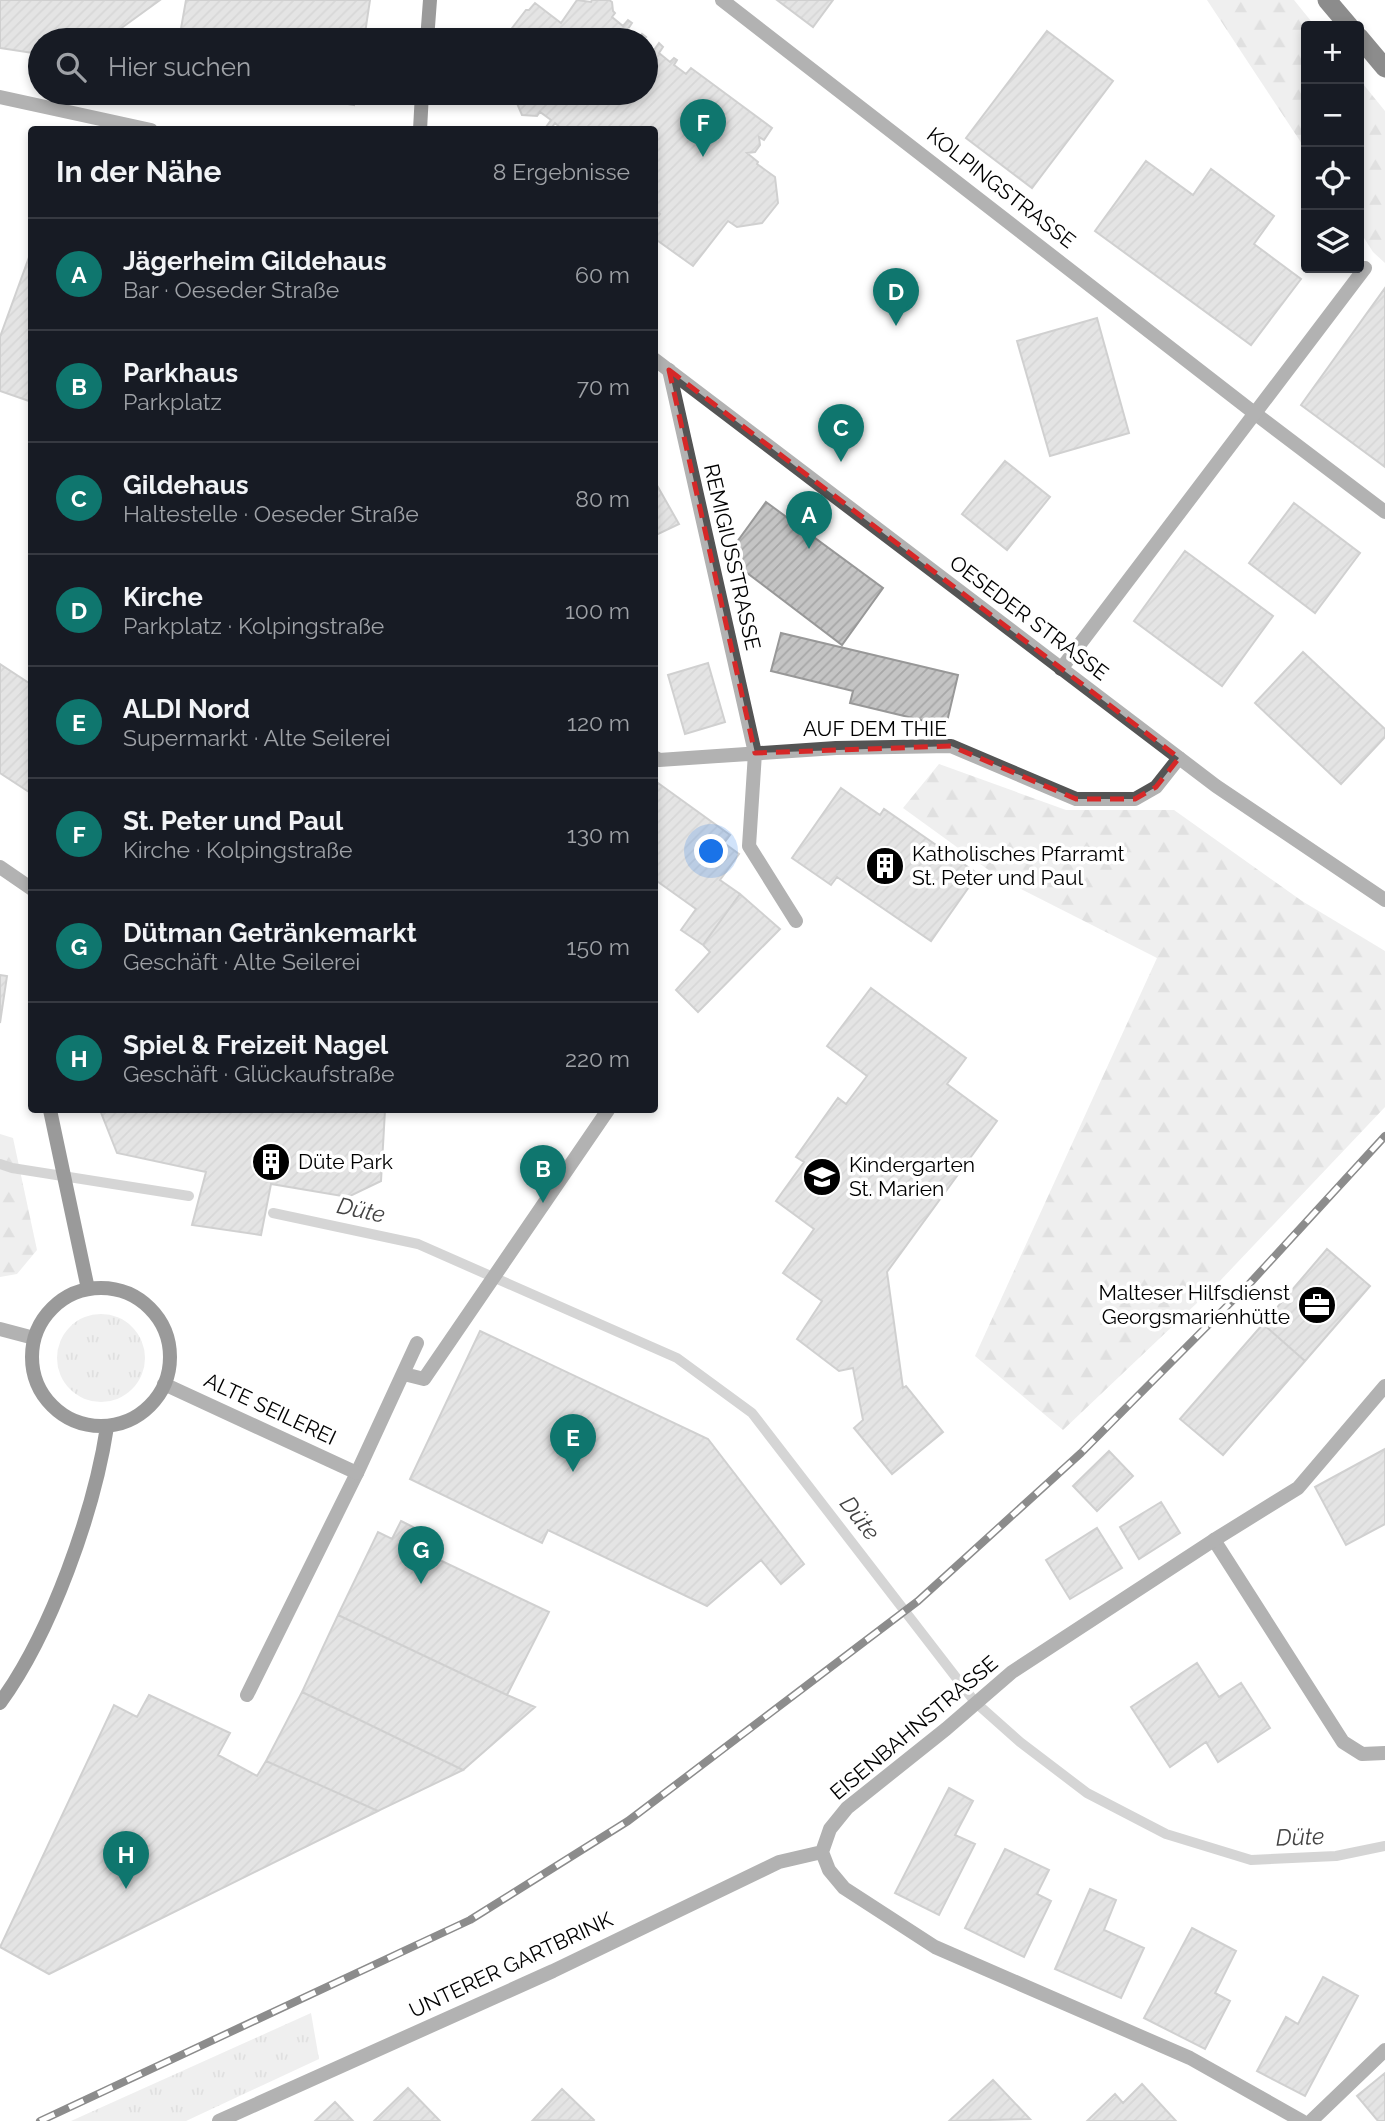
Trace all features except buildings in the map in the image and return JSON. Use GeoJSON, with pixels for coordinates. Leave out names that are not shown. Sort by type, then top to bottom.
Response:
{"type":"FeatureCollection","features":[{"type":"Feature","properties":{"kind":"highway"},"geometry":{"type":"LineString","coordinates":[[1327,0],[1345,21]]}},
{"type":"Feature","properties":{"kind":"highway"},"geometry":{"type":"LineString","coordinates":[[1364,43],[1385,68]]}},
{"type":"Feature","properties":{"kind":"main road"},"geometry":{"type":"LineString","coordinates":[[428,28],[430,0]]}},
{"type":"Feature","properties":{"kind":"main road"},"geometry":{"type":"LineString","coordinates":[[420,126],[421,105]]}},
{"type":"Feature","properties":{"kind":"main road"},"geometry":{"type":"LineString","coordinates":[[50,1113],[88,1289]]}},
{"type":"Feature","properties":{"kind":"main road"},"geometry":{"type":"LineString","coordinates":[[110,1288],[130,1294],[147,1306],[161,1322],[168,1342],[170,1363],[164,1384],[155,1400],[142,1413],[107,1427],[85,1425],[64,1417],[47,1402],[36,1382],[31,1360],[34,1338],[42,1320],[54,1306],[70,1295],[88,1289],[110,1288]]}},
{"type":"Feature","properties":{"kind":"main road"},"geometry":{"type":"LineString","coordinates":[[0,1703],[6,1682],[49,1615],[77,1544],[102,1461],[107,1427]]}},
{"type":"Feature","properties":{"kind":"street","name":"KOLPINGSTRASSE"},"geometry":{"type":"LineString","coordinates":[[722,0],[1385,512]]}},
{"type":"Feature","properties":{"kind":"street"},"geometry":{"type":"LineString","coordinates":[[0,97],[28,103]]}},
{"type":"Feature","properties":{"kind":"street"},"geometry":{"type":"LineString","coordinates":[[37,105],[133,126]]}},
{"type":"Feature","properties":{"kind":"street"},"geometry":{"type":"LineString","coordinates":[[1061,669],[1253,412],[1365,268]]}},
{"type":"Feature","properties":{"kind":"street","name":"OESEDER STRASSE"},"geometry":{"type":"LineString","coordinates":[[658,362],[1216,786],[1385,901]]}},
{"type":"Feature","properties":{"kind":"street","name":"REMIGIUSSTRASSE"},"geometry":{"type":"LineString","coordinates":[[669,370],[755,753]]}},
{"type":"Feature","properties":{"kind":"street","name":"AUF DEM THIE"},"geometry":{"type":"LineString","coordinates":[[658,759],[836,748],[950,746],[1076,799],[1135,799],[1156,787],[1179,758]]}},
{"type":"Feature","properties":{"kind":"street"},"geometry":{"type":"LineString","coordinates":[[755,753],[749,846],[796,921]]}},
{"type":"Feature","properties":{"kind":"street"},"geometry":{"type":"LineString","coordinates":[[0,867],[28,886]]}},
{"type":"Feature","properties":{"kind":"street"},"geometry":{"type":"LineString","coordinates":[[404,1374],[424,1379],[606,1113]]}},
{"type":"Feature","properties":{"kind":"street"},"geometry":{"type":"LineString","coordinates":[[0,1329],[34,1338]]}},
{"type":"Feature","properties":{"kind":"street"},"geometry":{"type":"LineString","coordinates":[[247,1695],[358,1473],[417,1343]]}},
{"type":"Feature","properties":{"kind":"street","name":"ALTE SEILEREI"},"geometry":{"type":"LineString","coordinates":[[164,1384],[358,1473]]}},
{"type":"Feature","properties":{"kind":"street","name":"EISENBAHNSTRASSE"},"geometry":{"type":"LineString","coordinates":[[822,1852],[830,1829],[847,1808],[1012,1672],[1298,1488],[1384,1389]]}},
{"type":"Feature","properties":{"kind":"street"},"geometry":{"type":"LineString","coordinates":[[1214,1540],[1343,1742],[1362,1754],[1385,1754]]}},
{"type":"Feature","properties":{"kind":"street"},"geometry":{"type":"LineString","coordinates":[[822,1852],[829,1870],[844,1888],[935,1947],[1190,2058],[1302,2121]]}},
{"type":"Feature","properties":{"kind":"street","name":"UNTERER GARTBRINK"},"geometry":{"type":"LineString","coordinates":[[219,2121],[553,1971],[779,1861],[822,1852]]}},
{"type":"Feature","properties":{"kind":"street"},"geometry":{"type":"LineString","coordinates":[[1311,2121],[1385,2050]]}},
{"type":"Feature","properties":{"kind":"highlighted area"},"geometry":{"type":"Polygon","coordinates":[[[669,370],[1179,758],[1156,787],[1135,799],[1076,799],[951,746],[755,753],[669,370]]]}},
{"type":"Feature","properties":{"kind":"green space"},"geometry":{"type":"Polygon","coordinates":[[[1207,0],[1294,0],[1311,21],[1301,21],[1301,142],[1207,0]]]}},
{"type":"Feature","properties":{"kind":"green space"},"geometry":{"type":"Polygon","coordinates":[[[1364,85],[1385,111],[1385,263],[1373,252],[1364,238],[1364,85]]]}},
{"type":"Feature","properties":{"kind":"green space"},"geometry":{"type":"Polygon","coordinates":[[[939,764],[1066,810],[1174,810],[1302,901],[1385,951],[1385,1107],[1217,1284],[1063,1430],[975,1356],[1157,958],[1001,879],[903,808],[939,764]]]}},
{"type":"Feature","properties":{"kind":"green space"},"geometry":{"type":"Polygon","coordinates":[[[0,1134],[13,1138],[37,1250],[17,1274],[0,1277],[0,1134]]]}},
{"type":"Feature","properties":{"kind":"green space"},"geometry":{"type":"Polygon","coordinates":[[[101,1314],[118,1317],[132,1327],[142,1341],[145,1358],[142,1375],[132,1389],[118,1399],[101,1402],[84,1399],[70,1389],[60,1375],[57,1358],[60,1341],[70,1327],[84,1317],[101,1314]]]}},
{"type":"Feature","properties":{"kind":"green space"},"geometry":{"type":"Polygon","coordinates":[[[311,2013],[319,2059],[186,2121],[71,2121],[311,2013]]]}},
{"type":"Feature","properties":{"kind":"waterway","name":"Düte"},"geometry":{"type":"LineString","coordinates":[[0,1164],[189,1196]]}},
{"type":"Feature","properties":{"kind":"waterway","name":"Düte"},"geometry":{"type":"LineString","coordinates":[[273,1213],[418,1244],[677,1358],[752,1413],[975,1702],[1020,1742],[1087,1793],[1166,1834],[1251,1860],[1336,1856],[1385,1846]]}},
{"type":"Feature","properties":{"kind":"railway"},"geometry":{"type":"LineString","coordinates":[[40,2121],[470,1920],[628,1821],[918,1601],[1081,1453],[1251,1282],[1385,1136]]}},
{"type":"Feature","properties":{"kind":"place","name":"St. Peter und Paul"},"geometry":{"type":"Point","coordinates":[703,157]}},
{"type":"Feature","properties":{"kind":"place","name":"Kirche"},"geometry":{"type":"Point","coordinates":[896,326]}},
{"type":"Feature","properties":{"kind":"place","name":"Gildehaus"},"geometry":{"type":"Point","coordinates":[841,462]}},
{"type":"Feature","properties":{"kind":"place","name":"Jägerheim Gildehaus"},"geometry":{"type":"Point","coordinates":[809,549]}},
{"type":"Feature","properties":{"kind":"place","name":"Katholisches Pfarramt St. Peter und Paul"},"geometry":{"type":"Point","coordinates":[885,866]}},
{"type":"Feature","properties":{"kind":"place","name":"Düte Park"},"geometry":{"type":"Point","coordinates":[271,1162]}},
{"type":"Feature","properties":{"kind":"place","name":"Kindergarten St. Marien"},"geometry":{"type":"Point","coordinates":[822,1177]}},
{"type":"Feature","properties":{"kind":"place","name":"Parkhaus"},"geometry":{"type":"Point","coordinates":[543,1203]}},
{"type":"Feature","properties":{"kind":"place","name":"Malteser Hilfsdienst Georgsmarienhütte"},"geometry":{"type":"Point","coordinates":[1317,1305]}},
{"type":"Feature","properties":{"kind":"place","name":"ALDI Nord"},"geometry":{"type":"Point","coordinates":[573,1472]}},
{"type":"Feature","properties":{"kind":"place","name":"Dütman Getränkemarkt"},"geometry":{"type":"Point","coordinates":[421,1584]}},
{"type":"Feature","properties":{"kind":"place","name":"Spiel & Freizeit Nagel"},"geometry":{"type":"Point","coordinates":[126,1889]}}]}
